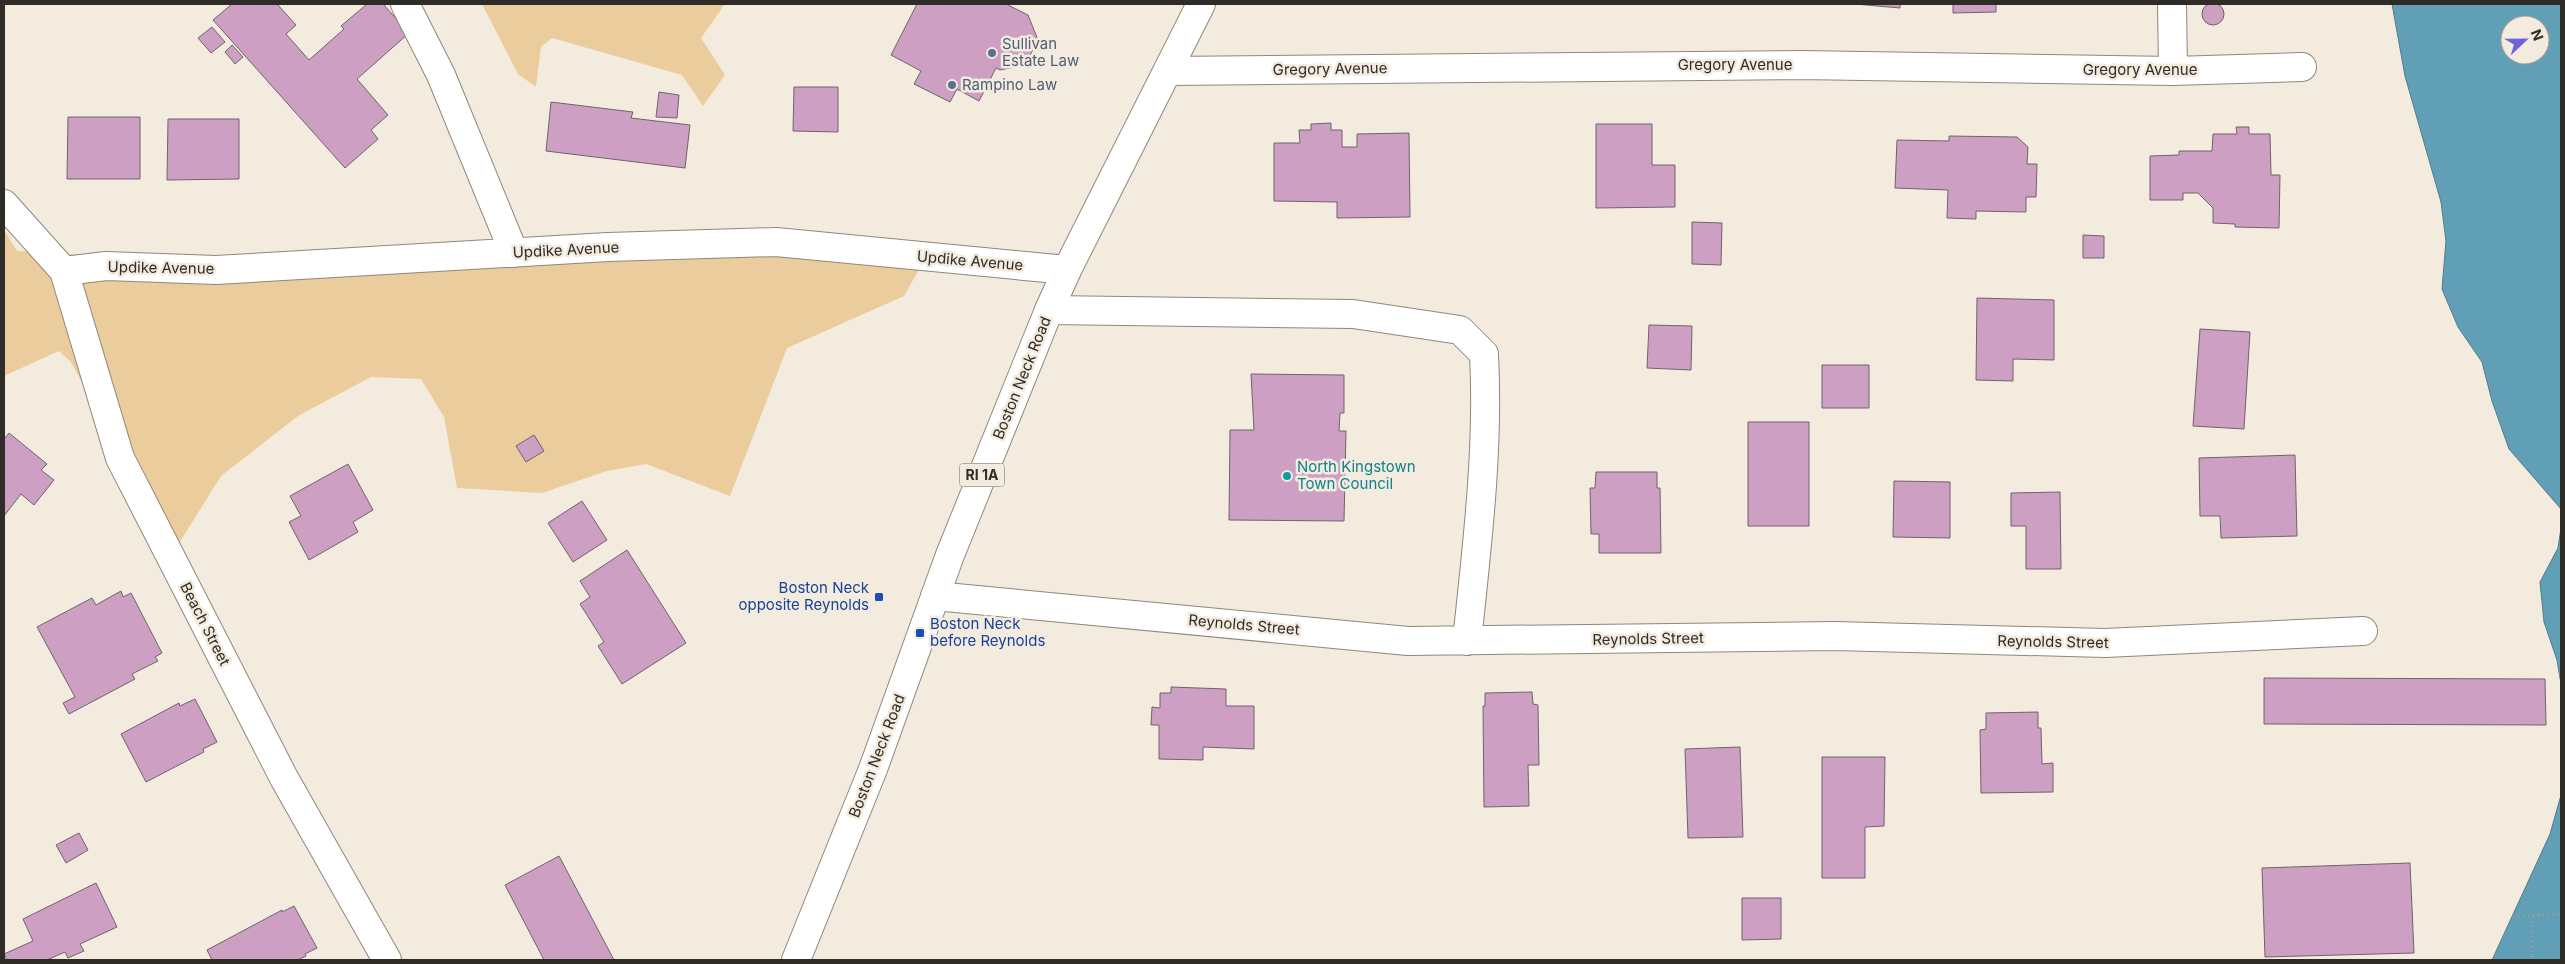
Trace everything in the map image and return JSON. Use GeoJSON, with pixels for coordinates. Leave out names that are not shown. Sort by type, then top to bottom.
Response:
{"type":"FeatureCollection","features":[{"type":"Feature","properties":{"kind":"street"},"geometry":{"type":"LineString","coordinates":[[405,4],[440,75],[514,253]]}},
{"type":"Feature","properties":{"kind":"street","name":"Boston Neck Road"},"geometry":{"type":"LineString","coordinates":[[796,960],[874,769],[935,596],[1050,310],[1067,270],[1201,4]]}},
{"type":"Feature","properties":{"kind":"street"},"geometry":{"type":"LineString","coordinates":[[2172,4],[2173,71]]}},
{"type":"Feature","properties":{"kind":"street","name":"Gregory Avenue"},"geometry":{"type":"LineString","coordinates":[[1168,71],[1802,65],[2173,71],[2302,67]]}},
{"type":"Feature","properties":{"kind":"street"},"geometry":{"type":"LineString","coordinates":[[4,204],[64,272]]}},
{"type":"Feature","properties":{"kind":"street","name":"Updike Avenue"},"geometry":{"type":"LineString","coordinates":[[64,272],[106,266],[216,270],[514,253],[776,242],[1067,270]]}},
{"type":"Feature","properties":{"kind":"street","name":"Beach Street"},"geometry":{"type":"LineString","coordinates":[[64,272],[120,458],[284,778],[387,960]]}},
{"type":"Feature","properties":{"kind":"street"},"geometry":{"type":"LineString","coordinates":[[1050,310],[1353,314],[1460,330],[1484,354],[1487,408],[1478,533],[1467,640]]}},
{"type":"Feature","properties":{"kind":"street","name":"Reynolds Street"},"geometry":{"type":"LineString","coordinates":[[935,596],[1408,641],[1834,636],[2105,643],[2362,631]]}},
{"type":"Feature","properties":{"kind":"path"},"geometry":{"type":"LineString","coordinates":[[2513,916],[2561,914]]}},
{"type":"Feature","properties":{"kind":"path"},"geometry":{"type":"LineString","coordinates":[[2532,957],[2533,915]]}},
{"type":"Feature","properties":{"kind":"shaded area"},"geometry":{"type":"Polygon","coordinates":[[[482,4],[725,4],[701,38],[725,75],[703,106],[682,75],[552,38],[541,47],[536,87],[518,74],[482,4]]]}},
{"type":"Feature","properties":{"kind":"shaded area"},"geometry":{"type":"Polygon","coordinates":[[[4,230],[17,251],[85,255],[195,268],[771,236],[921,266],[904,296],[787,348],[730,496],[646,464],[607,471],[542,493],[457,488],[444,417],[421,379],[371,377],[298,416],[221,476],[173,553],[71,362],[59,351],[4,376],[4,230]]]}},
{"type":"Feature","properties":{"kind":"water"},"geometry":{"type":"Polygon","coordinates":[[[2392,4],[2561,4],[2561,509],[2509,449],[2492,401],[2482,362],[2458,327],[2442,289],[2446,241],[2441,202],[2405,76],[2392,4]]]}},
{"type":"Feature","properties":{"kind":"water"},"geometry":{"type":"Polygon","coordinates":[[[2561,528],[2561,684],[2557,660],[2544,622],[2540,582],[2558,548],[2561,528]]]}},
{"type":"Feature","properties":{"kind":"water"},"geometry":{"type":"Polygon","coordinates":[[[2561,795],[2561,960],[2492,960],[2550,834],[2561,795]]]}},
{"type":"Feature","properties":{"kind":"building"},"geometry":{"type":"Polygon","coordinates":[[[2213,3],[2221,6],[2224,14],[2221,22],[2213,25],[2205,22],[2202,14],[2205,6],[2213,3]]]}},
{"type":"Feature","properties":{"kind":"building"},"geometry":{"type":"Polygon","coordinates":[[[232,4],[277,4],[296,25],[286,34],[309,60],[344,29],[341,26],[367,4],[383,4],[409,33],[357,79],[388,115],[371,130],[378,139],[345,168],[213,20],[232,4]]]}},
{"type":"Feature","properties":{"kind":"building"},"geometry":{"type":"Polygon","coordinates":[[[917,4],[1006,4],[1028,15],[1038,40],[1025,65],[1000,70],[996,68],[979,101],[957,89],[950,102],[914,84],[921,71],[891,55],[917,4]]]}},
{"type":"Feature","properties":{"kind":"building"},"geometry":{"type":"Polygon","coordinates":[[[1855,4],[1900,4],[1900,8],[1855,4]]]}},
{"type":"Feature","properties":{"kind":"building"},"geometry":{"type":"Polygon","coordinates":[[[1953,4],[1996,4],[1996,12],[1953,13],[1953,4]]]}},
{"type":"Feature","properties":{"kind":"building"},"geometry":{"type":"Polygon","coordinates":[[[212,27],[225,42],[211,53],[198,38],[212,27]]]}},
{"type":"Feature","properties":{"kind":"building"},"geometry":{"type":"Polygon","coordinates":[[[232,45],[243,57],[235,64],[225,52],[232,45]]]}},
{"type":"Feature","properties":{"kind":"building"},"geometry":{"type":"Polygon","coordinates":[[[794,87],[838,87],[838,132],[793,131],[794,87]]]}},
{"type":"Feature","properties":{"kind":"building"},"geometry":{"type":"Polygon","coordinates":[[[659,92],[679,95],[677,118],[656,117],[659,92]]]}},
{"type":"Feature","properties":{"kind":"building"},"geometry":{"type":"Polygon","coordinates":[[[551,102],[633,112],[631,118],[690,125],[685,168],[546,151],[551,102]]]}},
{"type":"Feature","properties":{"kind":"building"},"geometry":{"type":"Polygon","coordinates":[[[68,117],[140,117],[140,179],[67,179],[68,117]]]}},
{"type":"Feature","properties":{"kind":"building"},"geometry":{"type":"Polygon","coordinates":[[[168,119],[239,119],[239,179],[167,180],[168,119]]]}},
{"type":"Feature","properties":{"kind":"building"},"geometry":{"type":"Polygon","coordinates":[[[1331,123],[1331,130],[1342,130],[1342,147],[1357,147],[1357,134],[1409,133],[1410,217],[1337,218],[1337,202],[1274,201],[1274,143],[1300,143],[1299,130],[1311,130],[1311,124],[1331,123]]]}},
{"type":"Feature","properties":{"kind":"building"},"geometry":{"type":"Polygon","coordinates":[[[1596,124],[1652,124],[1652,165],[1675,165],[1675,207],[1596,208],[1596,124]]]}},
{"type":"Feature","properties":{"kind":"building"},"geometry":{"type":"Polygon","coordinates":[[[2236,127],[2249,127],[2249,134],[2270,134],[2271,175],[2280,175],[2279,228],[2235,227],[2235,224],[2213,223],[2213,208],[2198,193],[2183,193],[2183,200],[2150,200],[2150,156],[2179,155],[2179,151],[2212,151],[2213,134],[2237,134],[2236,127]]]}},
{"type":"Feature","properties":{"kind":"building"},"geometry":{"type":"Polygon","coordinates":[[[1949,136],[2017,137],[2028,147],[2027,164],[2037,164],[2036,197],[2026,197],[2026,212],[1976,211],[1976,219],[1947,218],[1948,190],[1895,188],[1897,140],[1949,141],[1949,136]]]}},
{"type":"Feature","properties":{"kind":"building"},"geometry":{"type":"Polygon","coordinates":[[[1692,222],[1722,223],[1721,265],[1692,264],[1692,222]]]}},
{"type":"Feature","properties":{"kind":"building"},"geometry":{"type":"Polygon","coordinates":[[[2083,235],[2104,236],[2104,258],[2083,258],[2083,235]]]}},
{"type":"Feature","properties":{"kind":"building"},"geometry":{"type":"Polygon","coordinates":[[[1977,298],[2054,300],[2054,360],[2013,359],[2013,381],[1976,380],[1977,298]]]}},
{"type":"Feature","properties":{"kind":"building"},"geometry":{"type":"Polygon","coordinates":[[[1649,325],[1692,326],[1691,370],[1647,368],[1649,325]]]}},
{"type":"Feature","properties":{"kind":"building"},"geometry":{"type":"Polygon","coordinates":[[[2200,329],[2250,332],[2244,429],[2193,426],[2200,329]]]}},
{"type":"Feature","properties":{"kind":"building"},"geometry":{"type":"Polygon","coordinates":[[[1822,365],[1869,365],[1869,408],[1822,408],[1822,365]]]}},
{"type":"Feature","properties":{"kind":"building","name":"North Kingstown Town Council"},"geometry":{"type":"Polygon","coordinates":[[[1251,374],[1344,375],[1344,413],[1340,413],[1339,431],[1346,431],[1344,521],[1229,520],[1230,430],[1254,430],[1251,374]]]}},
{"type":"Feature","properties":{"kind":"building"},"geometry":{"type":"Polygon","coordinates":[[[1748,422],[1809,422],[1809,526],[1748,526],[1748,422]]]}},
{"type":"Feature","properties":{"kind":"building"},"geometry":{"type":"Polygon","coordinates":[[[9,433],[47,464],[41,470],[54,480],[34,505],[21,494],[4,516],[4,439],[9,433]]]}},
{"type":"Feature","properties":{"kind":"building"},"geometry":{"type":"Polygon","coordinates":[[[534,435],[544,451],[526,462],[516,446],[534,435]]]}},
{"type":"Feature","properties":{"kind":"building"},"geometry":{"type":"Polygon","coordinates":[[[2295,455],[2297,536],[2221,538],[2220,516],[2200,516],[2199,458],[2295,455]]]}},
{"type":"Feature","properties":{"kind":"building"},"geometry":{"type":"Polygon","coordinates":[[[348,464],[373,510],[353,522],[358,532],[309,560],[289,522],[301,516],[290,496],[348,464]]]}},
{"type":"Feature","properties":{"kind":"building"},"geometry":{"type":"Polygon","coordinates":[[[1596,472],[1657,472],[1657,488],[1660,488],[1661,553],[1599,553],[1599,534],[1591,534],[1590,488],[1595,488],[1596,472]]]}},
{"type":"Feature","properties":{"kind":"building"},"geometry":{"type":"Polygon","coordinates":[[[1894,481],[1950,482],[1950,538],[1893,537],[1894,481]]]}},
{"type":"Feature","properties":{"kind":"building"},"geometry":{"type":"Polygon","coordinates":[[[2060,492],[2061,569],[2026,569],[2026,526],[2011,526],[2011,493],[2060,492]]]}},
{"type":"Feature","properties":{"kind":"building"},"geometry":{"type":"Polygon","coordinates":[[[582,501],[607,540],[573,562],[548,523],[582,501]]]}},
{"type":"Feature","properties":{"kind":"building"},"geometry":{"type":"Polygon","coordinates":[[[627,550],[686,643],[622,684],[598,646],[604,642],[580,604],[590,597],[580,581],[627,550]]]}},
{"type":"Feature","properties":{"kind":"building"},"geometry":{"type":"Polygon","coordinates":[[[121,591],[123,597],[131,593],[162,653],[155,657],[158,661],[132,674],[135,679],[69,714],[63,703],[75,697],[37,627],[92,598],[96,605],[121,591]]]}},
{"type":"Feature","properties":{"kind":"building"},"geometry":{"type":"Polygon","coordinates":[[[2264,678],[2545,679],[2546,725],[2264,724],[2264,678]]]}},
{"type":"Feature","properties":{"kind":"building"},"geometry":{"type":"Polygon","coordinates":[[[1171,687],[1226,689],[1226,706],[1254,706],[1254,749],[1203,747],[1203,760],[1159,759],[1159,725],[1151,725],[1152,707],[1160,708],[1160,693],[1171,693],[1171,687]]]}},
{"type":"Feature","properties":{"kind":"building"},"geometry":{"type":"Polygon","coordinates":[[[1532,692],[1533,704],[1538,705],[1539,765],[1528,765],[1529,806],[1484,807],[1483,706],[1485,706],[1485,693],[1532,692]]]}},
{"type":"Feature","properties":{"kind":"building"},"geometry":{"type":"Polygon","coordinates":[[[195,699],[217,742],[203,749],[204,752],[146,782],[121,734],[179,703],[180,706],[195,699]]]}},
{"type":"Feature","properties":{"kind":"building"},"geometry":{"type":"Polygon","coordinates":[[[2038,712],[2038,728],[2041,728],[2042,764],[2053,763],[2053,792],[1981,793],[1980,730],[1986,729],[1986,713],[2038,712]]]}},
{"type":"Feature","properties":{"kind":"building"},"geometry":{"type":"Polygon","coordinates":[[[1740,747],[1743,837],[1688,838],[1685,749],[1740,747]]]}},
{"type":"Feature","properties":{"kind":"building"},"geometry":{"type":"Polygon","coordinates":[[[1822,757],[1885,757],[1884,826],[1865,827],[1865,878],[1822,878],[1822,757]]]}},
{"type":"Feature","properties":{"kind":"building"},"geometry":{"type":"Polygon","coordinates":[[[79,833],[88,850],[66,863],[56,845],[79,833]]]}},
{"type":"Feature","properties":{"kind":"building"},"geometry":{"type":"Polygon","coordinates":[[[559,856],[614,960],[544,960],[505,885],[559,856]]]}},
{"type":"Feature","properties":{"kind":"building"},"geometry":{"type":"Polygon","coordinates":[[[2410,863],[2414,953],[2265,957],[2262,868],[2410,863]]]}},
{"type":"Feature","properties":{"kind":"building"},"geometry":{"type":"Polygon","coordinates":[[[96,883],[117,927],[80,944],[84,951],[68,958],[65,952],[47,960],[7,960],[4,954],[33,941],[23,919],[96,883]]]}},
{"type":"Feature","properties":{"kind":"building"},"geometry":{"type":"Polygon","coordinates":[[[1742,898],[1781,898],[1781,939],[1742,940],[1742,898]]]}},
{"type":"Feature","properties":{"kind":"building"},"geometry":{"type":"Polygon","coordinates":[[[294,906],[317,948],[305,954],[306,956],[298,960],[212,960],[207,950],[282,910],[282,912],[294,906]]]}},
{"type":"Feature","properties":{"kind":"place","name":"Sullivan Estate Law"},"geometry":{"type":"Point","coordinates":[992,53]}},
{"type":"Feature","properties":{"kind":"place","name":"Rampino Law"},"geometry":{"type":"Point","coordinates":[952,85]}},
{"type":"Feature","properties":{"kind":"place","name":"North Kingstown Town Council"},"geometry":{"type":"Point","coordinates":[1287,476]}},
{"type":"Feature","properties":{"kind":"place","name":"Boston Neck opposite Reynolds"},"geometry":{"type":"Point","coordinates":[879,597]}},
{"type":"Feature","properties":{"kind":"place","name":"Boston Neck before Reynolds"},"geometry":{"type":"Point","coordinates":[920,633]}}]}
